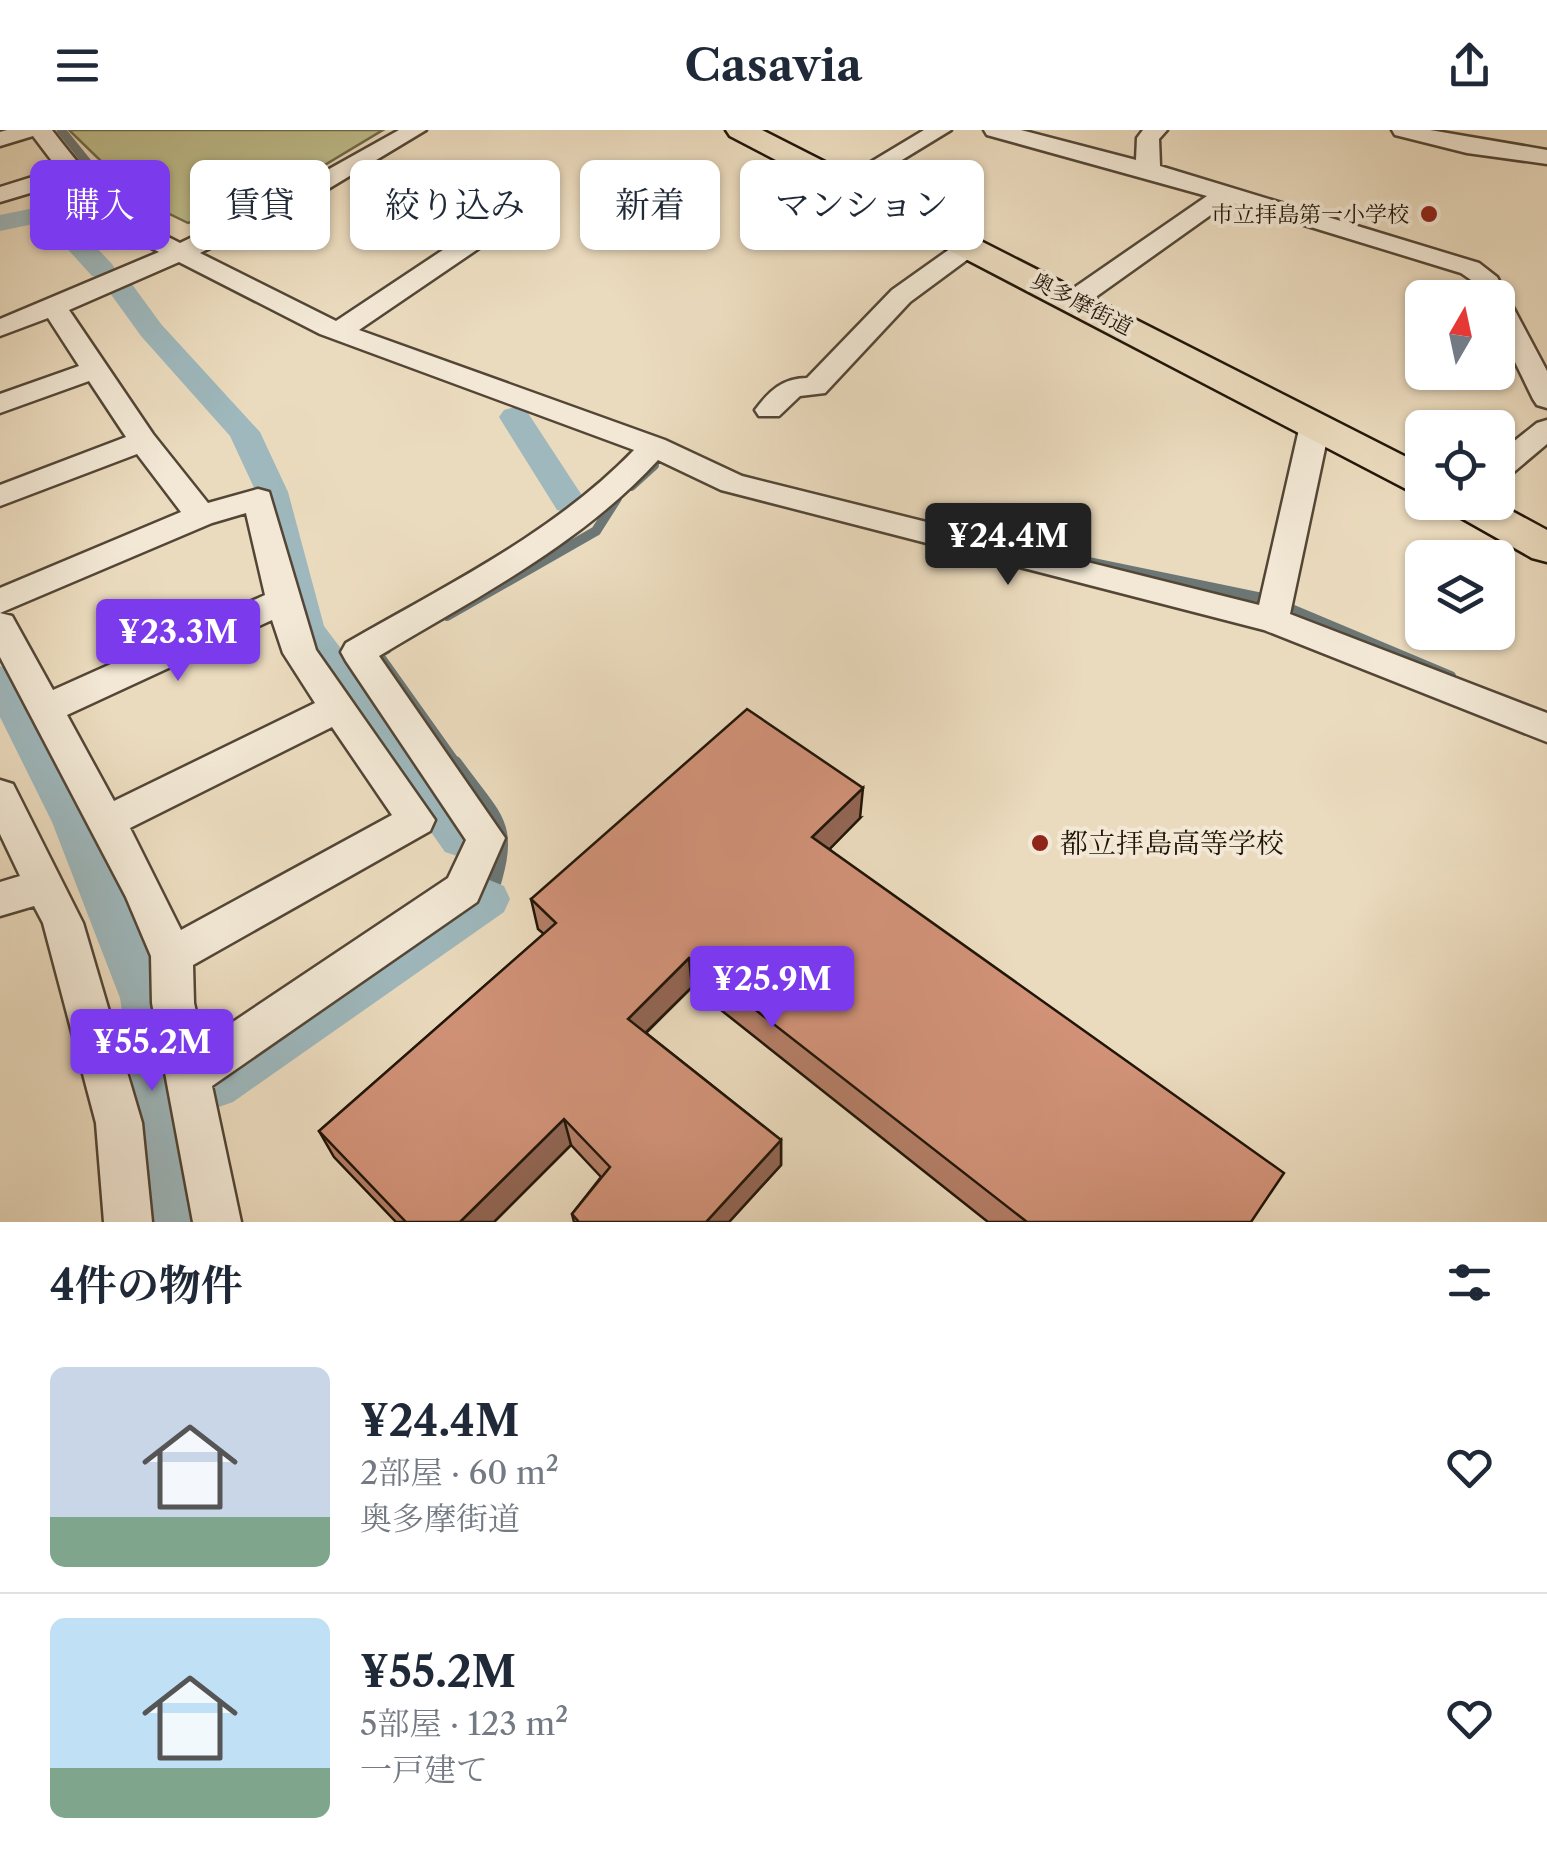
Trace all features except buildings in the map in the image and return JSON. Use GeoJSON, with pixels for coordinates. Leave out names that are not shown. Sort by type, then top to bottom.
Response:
{"type":"FeatureCollection","features":[{"type":"Feature","properties":{"kind":"main road","name":"奥多摩街道"},"geometry":{"type":"LineString","coordinates":[[740,130],[801,160]]}},
{"type":"Feature","properties":{"kind":"main road","name":"奥多摩街道"},"geometry":{"type":"LineString","coordinates":[[978,250],[1405,472]]}},
{"type":"Feature","properties":{"kind":"main road"},"geometry":{"type":"LineString","coordinates":[[1496,520],[1547,548]]}},
{"type":"Feature","properties":{"kind":"street"},"geometry":{"type":"LineString","coordinates":[[0,139],[31,130]]}},
{"type":"Feature","properties":{"kind":"street"},"geometry":{"type":"LineString","coordinates":[[40,130],[62,160]]}},
{"type":"Feature","properties":{"kind":"street"},"geometry":{"type":"LineString","coordinates":[[330,182],[415,130]]}},
{"type":"Feature","properties":{"kind":"street"},"geometry":{"type":"LineString","coordinates":[[888,160],[940,130]]}},
{"type":"Feature","properties":{"kind":"street"},"geometry":{"type":"LineString","coordinates":[[995,130],[1148,170],[1222,196],[1470,268],[1486,280]]}},
{"type":"Feature","properties":{"kind":"street"},"geometry":{"type":"LineString","coordinates":[[1148,170],[1148,138],[1156,130]]}},
{"type":"Feature","properties":{"kind":"street"},"geometry":{"type":"LineString","coordinates":[[1402,130],[1547,157]]}},
{"type":"Feature","properties":{"kind":"street"},"geometry":{"type":"LineString","coordinates":[[0,194],[30,185]]}},
{"type":"Feature","properties":{"kind":"street"},"geometry":{"type":"LineString","coordinates":[[1074,300],[1222,196]]}},
{"type":"Feature","properties":{"kind":"street"},"geometry":{"type":"LineString","coordinates":[[170,242],[190,248]]}},
{"type":"Feature","properties":{"kind":"street"},"geometry":{"type":"LineString","coordinates":[[0,328],[190,248]]}},
{"type":"Feature","properties":{"kind":"street"},"geometry":{"type":"LineString","coordinates":[[194,250],[338,331],[654,447],[732,483],[956,543],[1275,609],[1547,728]]}},
{"type":"Feature","properties":{"kind":"street"},"geometry":{"type":"LineString","coordinates":[[338,331],[460,250]]}},
{"type":"Feature","properties":{"kind":"street"},"geometry":{"type":"LineString","coordinates":[[770,410],[792,387],[815,387],[901,296],[964,250]]}},
{"type":"Feature","properties":{"kind":"street"},"geometry":{"type":"LineString","coordinates":[[54,307],[142,441],[202,516]]}},
{"type":"Feature","properties":{"kind":"street"},"geometry":{"type":"LineString","coordinates":[[1515,324],[1536,354],[1547,399]]}},
{"type":"Feature","properties":{"kind":"street"},"geometry":{"type":"LineString","coordinates":[[0,404],[94,370]]}},
{"type":"Feature","properties":{"kind":"street"},"geometry":{"type":"LineString","coordinates":[[1275,609],[1315,426]]}},
{"type":"Feature","properties":{"kind":"street"},"geometry":{"type":"LineString","coordinates":[[1515,454],[1547,429]]}},
{"type":"Feature","properties":{"kind":"street"},"geometry":{"type":"LineString","coordinates":[[0,496],[142,441]]}},
{"type":"Feature","properties":{"kind":"street"},"geometry":{"type":"LineString","coordinates":[[186,1078],[463,890],[486,838],[358,652],[558,531],[635,469],[654,447]]}},
{"type":"Feature","properties":{"kind":"street"},"geometry":{"type":"LineString","coordinates":[[0,601],[202,516],[258,499],[300,653],[416,820],[172,956]]}},
{"type":"Feature","properties":{"kind":"street"},"geometry":{"type":"LineString","coordinates":[[48,708],[283,602]]}},
{"type":"Feature","properties":{"kind":"street"},"geometry":{"type":"LineString","coordinates":[[0,626],[48,708],[172,956],[172,1003],[218,1222]]}},
{"type":"Feature","properties":{"kind":"street"},"geometry":{"type":"LineString","coordinates":[[107,822],[339,708]]}},
{"type":"Feature","properties":{"kind":"street"},"geometry":{"type":"LineString","coordinates":[[0,795],[63,923],[119,1123],[128,1222]]}},
{"type":"Feature","properties":{"kind":"street"},"geometry":{"type":"LineString","coordinates":[[0,899],[45,886]]}},
{"type":"Feature","properties":{"kind":"shaded area"},"geometry":{"type":"Polygon","coordinates":[[[69,130],[383,130],[330,162],[190,160],[188,223],[170,214],[170,160],[100,160],[69,130]]]}},
{"type":"Feature","properties":{"kind":"waterway"},"geometry":{"type":"LineString","coordinates":[[61,130],[85,160]]}},
{"type":"Feature","properties":{"kind":"waterway"},"geometry":{"type":"LineString","coordinates":[[0,223],[49,213],[102,270]]}},
{"type":"Feature","properties":{"kind":"waterway"},"geometry":{"type":"LineString","coordinates":[[116,282],[151,330],[244,432],[272,492],[307,629],[460,840]]}},
{"type":"Feature","properties":{"kind":"waterway"},"geometry":{"type":"LineString","coordinates":[[515,417],[569,502]]}},
{"type":"Feature","properties":{"kind":"waterway"},"geometry":{"type":"LineString","coordinates":[[631,486],[654,465]]}},
{"type":"Feature","properties":{"kind":"waterway"},"geometry":{"type":"LineString","coordinates":[[447,616],[596,531],[617,498]]}},
{"type":"Feature","properties":{"kind":"waterway"},"geometry":{"type":"LineString","coordinates":[[1059,556],[1267,599],[1451,676]]}},
{"type":"Feature","properties":{"kind":"waterway"},"geometry":{"type":"LineString","coordinates":[[387,649],[378,654],[457,765]]}},
{"type":"Feature","properties":{"kind":"waterway"},"geometry":{"type":"LineString","coordinates":[[0,680],[73,822],[143,998],[178,1222]]}},
{"type":"Feature","properties":{"kind":"waterway"},"geometry":{"type":"LineString","coordinates":[[455,763],[498,825],[500,854],[489,899]]}},
{"type":"Feature","properties":{"kind":"waterway"},"geometry":{"type":"LineString","coordinates":[[216,1086],[487,897]]}},
{"type":"Feature","properties":{"kind":"place","name":"市立拝島第一小学校"},"geometry":{"type":"Point","coordinates":[1429,214]}},
{"type":"Feature","properties":{"kind":"place","name":"都立拝島高等学校"},"geometry":{"type":"Point","coordinates":[1040,843]}}]}
